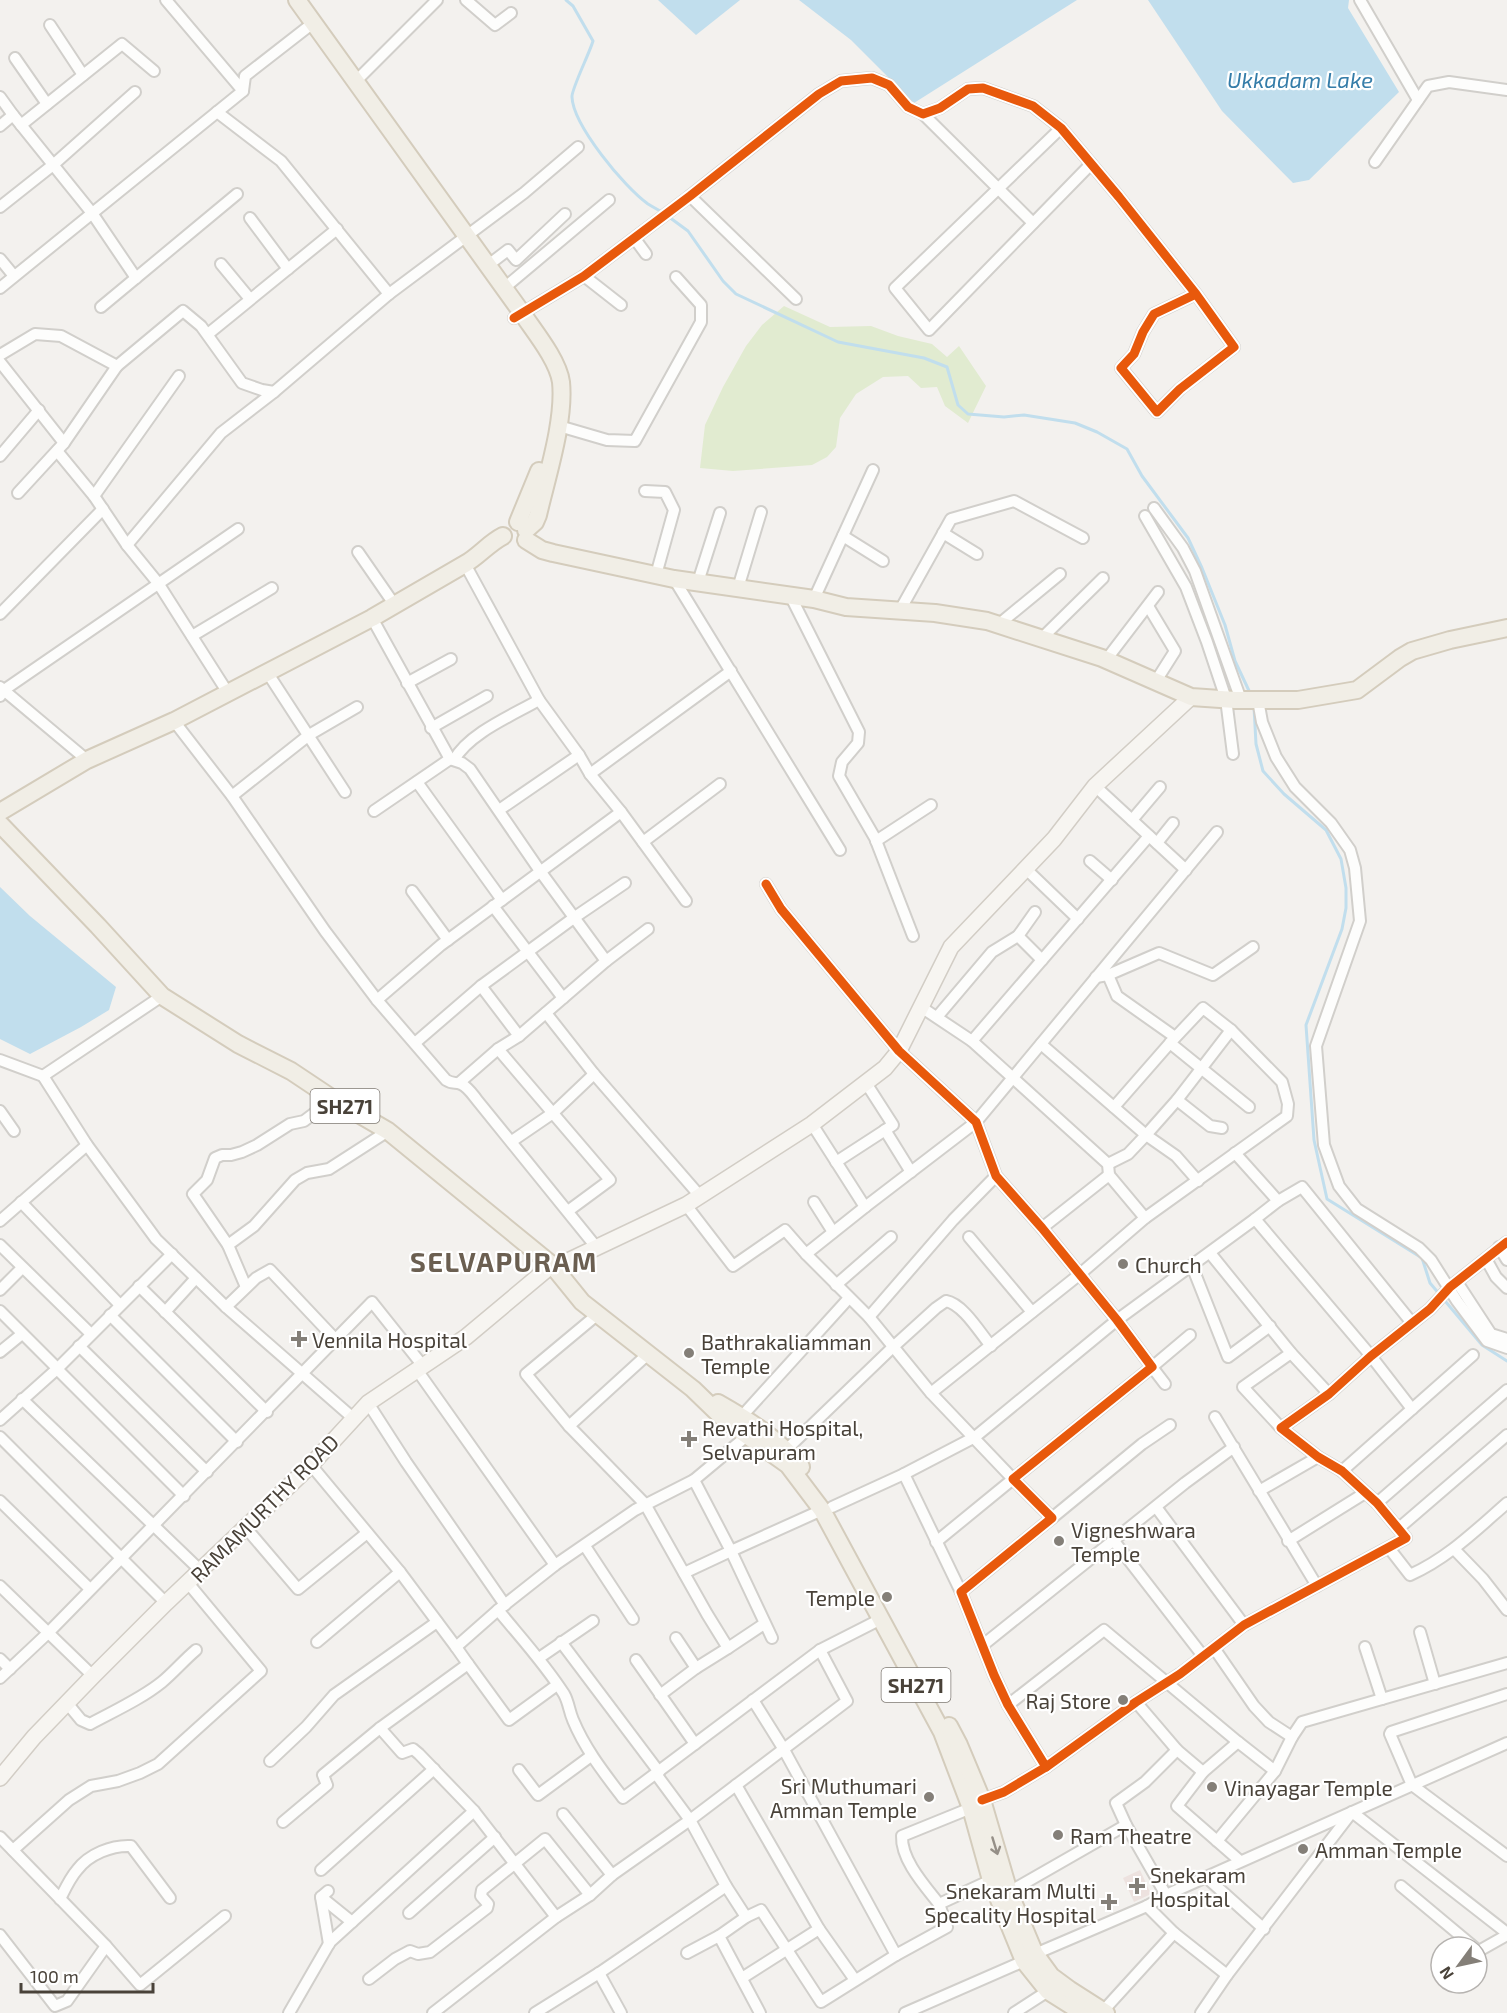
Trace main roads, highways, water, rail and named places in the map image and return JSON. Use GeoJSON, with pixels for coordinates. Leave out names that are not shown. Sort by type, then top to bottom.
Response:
{"type":"FeatureCollection","features":[{"type":"Feature","properties":{"kind":"main road"},"geometry":{"type":"LineString","coordinates":[[0,812],[87,760],[174,721],[228,693],[372,618],[472,560],[501,551],[506,541],[517,546],[523,531],[551,415],[552,388],[543,361],[503,289],[487,266],[464,240],[355,82],[288,0]]}},
{"type":"Feature","properties":{"kind":"main road"},"geometry":{"type":"LineString","coordinates":[[297,0],[310,25],[518,316],[552,359],[561,380],[559,426],[538,514],[535,522],[523,531]]}},
{"type":"Feature","properties":{"kind":"main road"},"geometry":{"type":"LineString","coordinates":[[523,531],[542,550],[674,579],[790,595],[846,607],[935,613],[987,621],[1106,660],[1191,697],[1298,700],[1357,690],[1412,651],[1449,640],[1507,628]]}},
{"type":"Feature","properties":{"kind":"main road","name":"RAMAMURTHY ROAD"},"geometry":{"type":"LineString","coordinates":[[0,1778],[34,1737],[93,1676],[311,1465],[368,1403],[466,1337],[560,1263],[597,1248],[686,1205],[812,1124],[885,1068],[899,1052],[951,947],[1054,839],[1095,786],[1191,697]]}},
{"type":"Feature","properties":{"kind":"main road","name":"SH271"},"geometry":{"type":"LineString","coordinates":[[0,824],[162,996],[238,1044],[291,1071],[388,1131],[560,1263],[568,1287],[582,1302],[693,1389],[724,1419],[788,1465],[827,1508],[880,1619],[942,1732],[976,1804],[991,1880],[1029,1958],[1048,1990],[1083,2013]]}},
{"type":"Feature","properties":{"kind":"main road"},"geometry":{"type":"LineString","coordinates":[[693,1389],[742,1416],[787,1449],[827,1508],[959,1745],[976,1804],[1009,1892],[1029,1958],[1070,1990],[1104,2012]]}},
{"type":"Feature","properties":{"kind":"water"},"geometry":{"type":"Polygon","coordinates":[[[658,0],[740,0],[696,35],[658,0]]]}},
{"type":"Feature","properties":{"kind":"water"},"geometry":{"type":"Polygon","coordinates":[[[799,0],[1077,0],[914,103],[851,40],[799,0]]]}},
{"type":"Feature","properties":{"kind":"water","name":"Ukkadam Lake"},"geometry":{"type":"Polygon","coordinates":[[[1148,0],[1349,0],[1348,8],[1399,92],[1309,180],[1293,183],[1222,111],[1148,0]]]}},
{"type":"Feature","properties":{"kind":"water"},"geometry":{"type":"Polygon","coordinates":[[[0,887],[30,916],[116,987],[109,1010],[30,1054],[0,1039],[0,887]]]}},
{"type":"Feature","properties":{"kind":"waterway"},"geometry":{"type":"LineString","coordinates":[[566,0],[573,6],[593,41],[572,93],[581,123],[601,155],[626,184],[648,204],[664,213]]}},
{"type":"Feature","properties":{"kind":"waterway"},"geometry":{"type":"LineString","coordinates":[[669,217],[688,231],[723,281],[736,294],[838,342],[924,358],[947,367],[958,405],[968,414],[1004,417],[1024,415],[1075,423],[1127,449],[1142,476],[1188,538],[1225,625],[1235,661],[1251,695]]}},
{"type":"Feature","properties":{"kind":"waterway"},"geometry":{"type":"LineString","coordinates":[[1254,707],[1256,744],[1263,771],[1284,794],[1326,830],[1341,859],[1346,888],[1346,908],[1342,929],[1306,1025],[1314,1140],[1327,1199],[1422,1258],[1430,1283],[1482,1345],[1507,1361]]}},
{"type":"Feature","properties":{"kind":"place","name":"Church"},"geometry":{"type":"Point","coordinates":[1123,1264]}},
{"type":"Feature","properties":{"kind":"place","name":"Vennila Hospital"},"geometry":{"type":"Point","coordinates":[299,1339]}},
{"type":"Feature","properties":{"kind":"place","name":"Bathrakaliamman Temple"},"geometry":{"type":"Point","coordinates":[689,1353]}},
{"type":"Feature","properties":{"kind":"place","name":"Revathi Hospital, Selvapuram"},"geometry":{"type":"Point","coordinates":[689,1439]}},
{"type":"Feature","properties":{"kind":"place","name":"Vigneshwara Temple"},"geometry":{"type":"Point","coordinates":[1059,1541]}},
{"type":"Feature","properties":{"kind":"place","name":"Temple"},"geometry":{"type":"Point","coordinates":[887,1597]}},
{"type":"Feature","properties":{"kind":"place","name":"Raj Store"},"geometry":{"type":"Point","coordinates":[1123,1700]}},
{"type":"Feature","properties":{"kind":"place","name":"Vinayagar Temple"},"geometry":{"type":"Point","coordinates":[1212,1787]}},
{"type":"Feature","properties":{"kind":"place","name":"Sri Muthumari Amman Temple"},"geometry":{"type":"Point","coordinates":[929,1797]}},
{"type":"Feature","properties":{"kind":"place","name":"Ram Theatre"},"geometry":{"type":"Point","coordinates":[1058,1835]}},
{"type":"Feature","properties":{"kind":"place","name":"Amman Temple"},"geometry":{"type":"Point","coordinates":[1303,1849]}},
{"type":"Feature","properties":{"kind":"place","name":"Snekaram Hospital"},"geometry":{"type":"Point","coordinates":[1137,1886]}},
{"type":"Feature","properties":{"kind":"place","name":"Snekaram Multi Specality Hospital"},"geometry":{"type":"Point","coordinates":[1109,1902]}},
{"type":"Feature","properties":{"kind":"district","name":"SELVAPURAM"},"geometry":{"type":"Point","coordinates":[504,1261]}}]}
